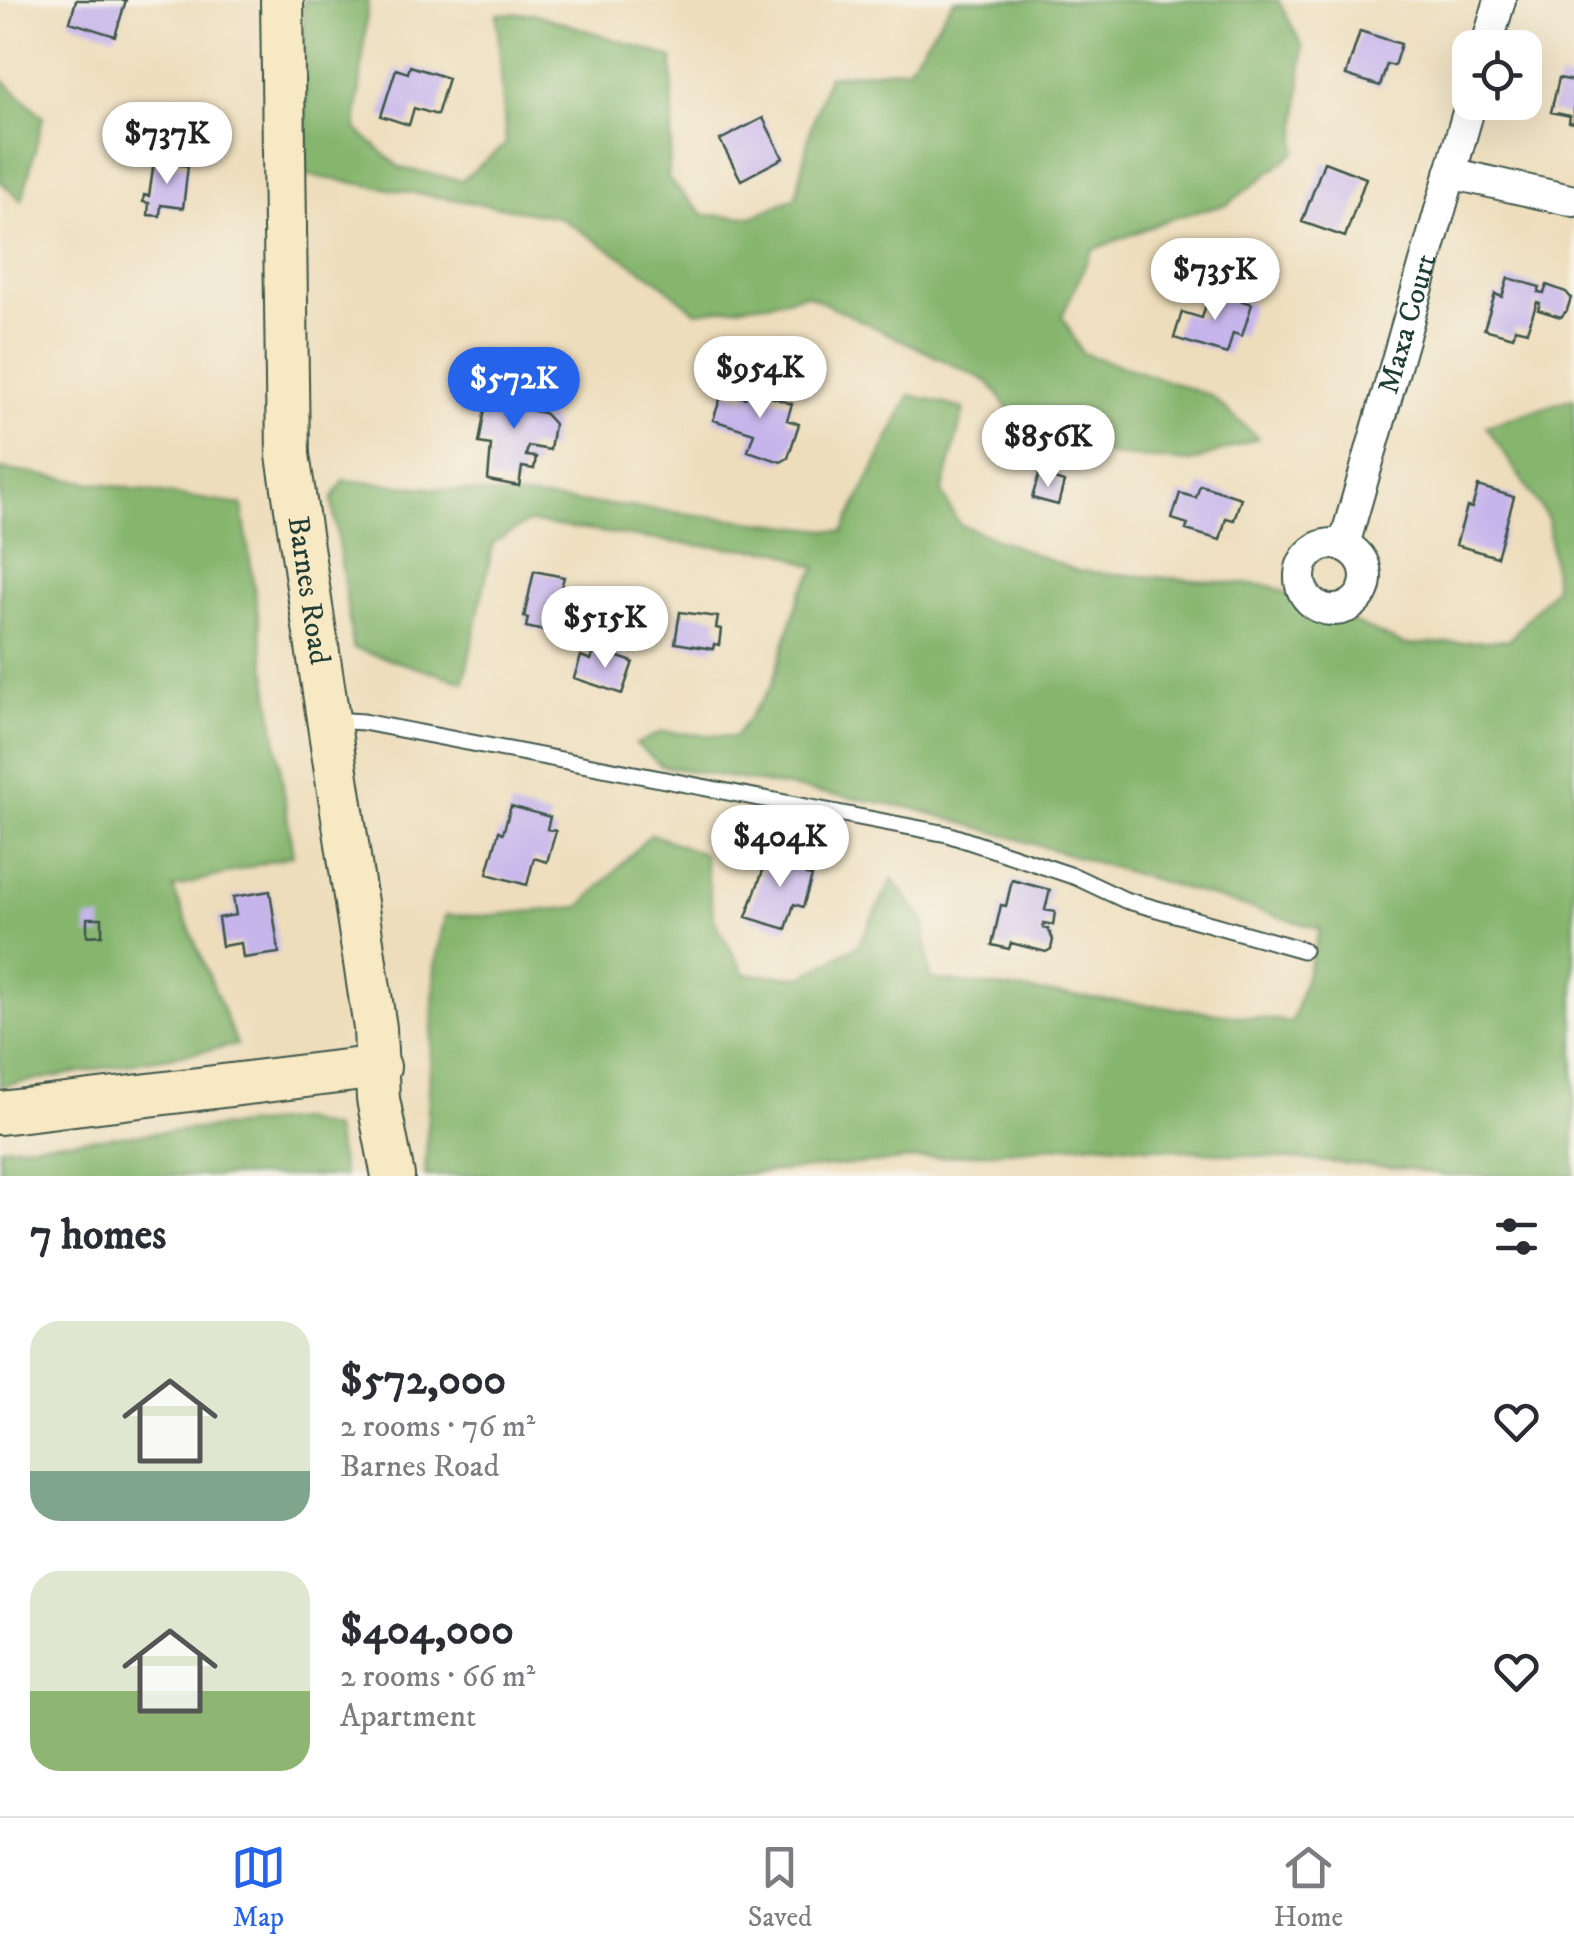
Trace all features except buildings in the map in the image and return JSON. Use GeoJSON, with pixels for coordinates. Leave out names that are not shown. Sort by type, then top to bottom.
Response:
{"type":"FeatureCollection","features":[{"type":"Feature","properties":{"kind":"street","name":"Barnes Road"},"geometry":{"type":"LineString","coordinates":[[282,0],[288,455],[379,1067],[378,1099],[393,1176]]}},
{"type":"Feature","properties":{"kind":"street"},"geometry":{"type":"LineString","coordinates":[[1491,30],[1500,0]]}},
{"type":"Feature","properties":{"kind":"street","name":"Maxa Court"},"geometry":{"type":"LineString","coordinates":[[1344,545],[1465,120]]}},
{"type":"Feature","properties":{"kind":"street"},"geometry":{"type":"LineString","coordinates":[[1450,173],[1574,201]]}},
{"type":"Feature","properties":{"kind":"street"},"geometry":{"type":"LineString","coordinates":[[0,1113],[379,1067]]}},
{"type":"Feature","properties":{"kind":"lane"},"geometry":{"type":"LineString","coordinates":[[330,720],[382,725],[947,834],[1076,877],[1125,900],[1302,950]]}},
{"type":"Feature","properties":{"kind":"green space"},"geometry":{"type":"Polygon","coordinates":[[[303,0],[368,0],[356,129],[400,168],[462,180],[506,144],[497,14],[533,13],[672,58],[673,122],[668,179],[704,215],[752,217],[796,197],[811,127],[828,76],[908,68],[954,0],[1278,0],[1303,47],[1296,152],[1228,204],[1172,218],[1092,250],[1062,316],[1082,353],[1210,395],[1258,438],[1191,462],[1112,455],[1018,422],[989,382],[806,294],[696,312],[656,279],[559,217],[306,175],[303,0]]]}},
{"type":"Feature","properties":{"kind":"green space"},"geometry":{"type":"Polygon","coordinates":[[[0,77],[43,117],[22,201],[0,181],[0,77]]]}},
{"type":"Feature","properties":{"kind":"green space"},"geometry":{"type":"Polygon","coordinates":[[[910,395],[964,409],[942,493],[959,524],[1077,571],[1270,586],[1405,645],[1509,640],[1555,587],[1548,519],[1486,426],[1574,398],[1574,1176],[1447,1176],[1412,1169],[1096,1143],[721,1176],[425,1176],[435,965],[445,915],[482,916],[580,907],[651,834],[704,854],[714,920],[745,974],[802,977],[858,945],[893,879],[924,921],[930,979],[1292,1022],[1320,929],[913,808],[662,766],[636,744],[662,732],[735,737],[771,687],[801,591],[817,568],[779,551],[694,545],[528,522],[493,543],[464,682],[353,648],[332,499],[344,480],[843,532],[910,395]]]}},
{"type":"Feature","properties":{"kind":"green space"},"geometry":{"type":"Polygon","coordinates":[[[0,469],[242,505],[293,855],[173,888],[237,1045],[0,1086],[0,469]]]}},
{"type":"Feature","properties":{"kind":"green space"},"geometry":{"type":"Polygon","coordinates":[[[299,1120],[333,1129],[344,1176],[0,1176],[0,1147],[299,1120]]]}}]}
